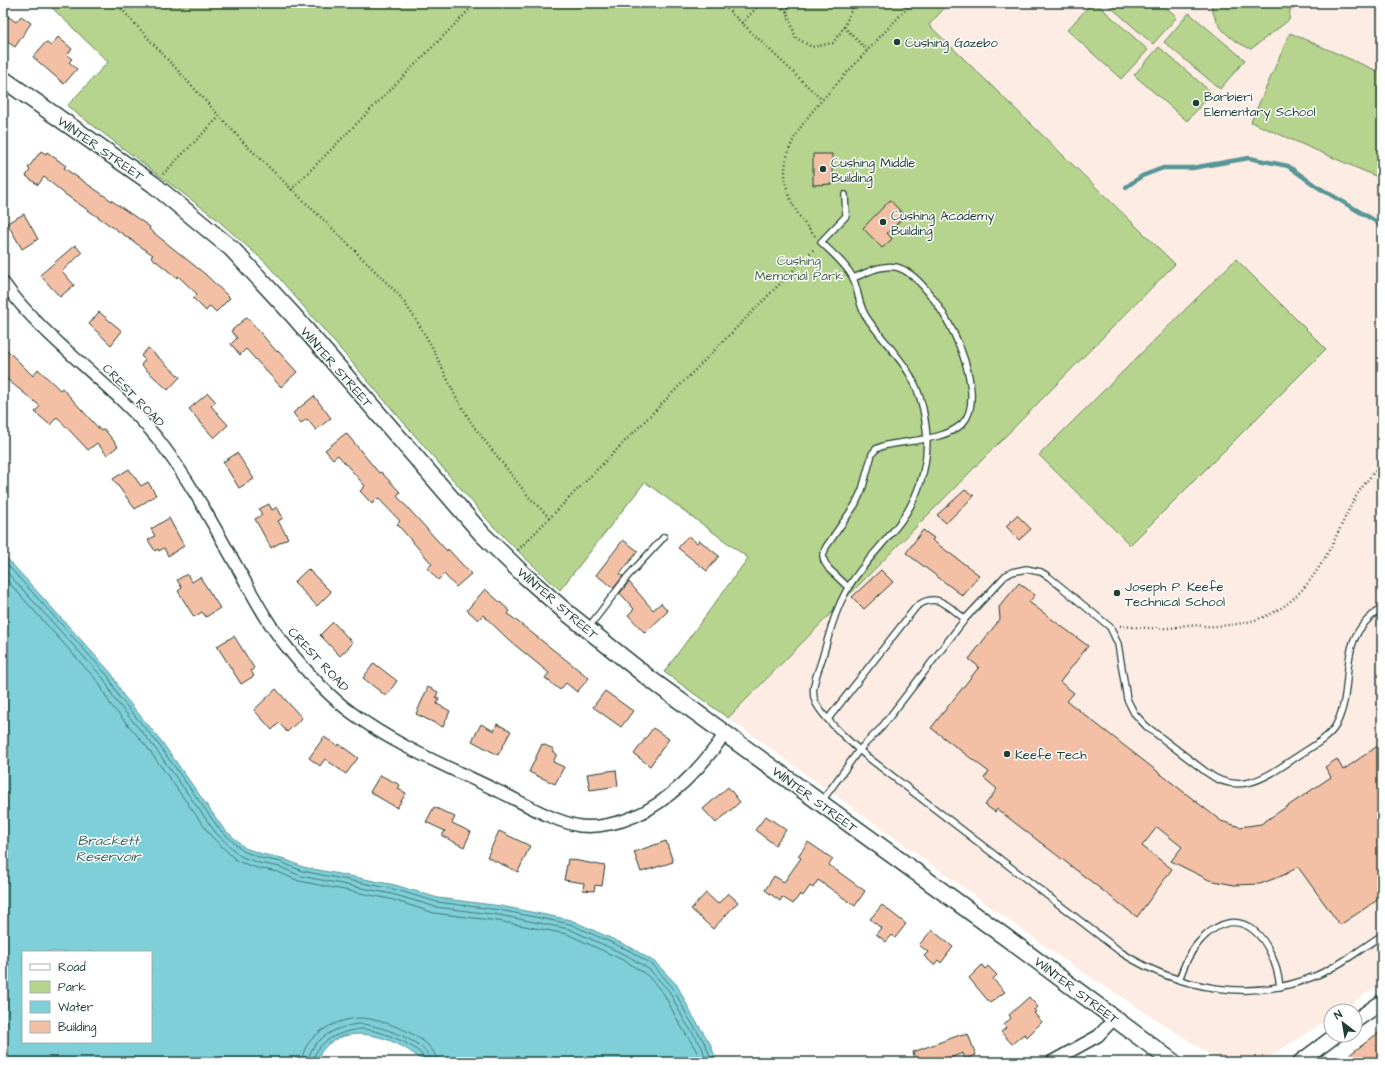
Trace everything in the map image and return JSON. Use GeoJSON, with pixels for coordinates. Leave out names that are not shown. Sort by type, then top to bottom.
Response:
{"type":"FeatureCollection","features":[{"type":"Feature","properties":{"kind":"main road","name":"WINTER STREET"},"geometry":{"type":"LineString","coordinates":[[3,79],[153,184],[211,230],[254,271],[453,501],[508,560],[587,630],[650,679],[1115,1018],[1173,1062]]}},
{"type":"Feature","properties":{"kind":"street","name":"CREST ROAD"},"geometry":{"type":"LineString","coordinates":[[3,282],[26,312],[42,329],[105,384],[142,420],[158,440],[202,504],[269,623],[300,664],[351,712],[385,735],[547,815],[580,826],[594,826],[627,820],[654,806],[688,777],[725,734]]}},
{"type":"Feature","properties":{"kind":"street"},"geometry":{"type":"LineString","coordinates":[[1363,1015],[1382,1002]]}},
{"type":"Feature","properties":{"kind":"street"},"geometry":{"type":"LineString","coordinates":[[1051,1062],[1098,1036],[1115,1018]]}},
{"type":"Feature","properties":{"kind":"street"},"geometry":{"type":"LineString","coordinates":[[1300,1062],[1325,1043]]}},
{"type":"Feature","properties":{"kind":"lane"},"geometry":{"type":"LineString","coordinates":[[845,195],[846,216],[821,242],[843,264],[853,278],[862,311],[898,355],[916,386],[925,419],[927,438],[924,470],[914,499],[900,522],[871,557],[849,588],[835,617],[814,685],[814,701],[828,719],[859,750],[1122,953],[1146,968],[1179,980],[1224,990],[1248,991],[1280,987],[1298,983],[1330,969],[1382,935]]}},
{"type":"Feature","properties":{"kind":"lane"},"geometry":{"type":"LineString","coordinates":[[849,588],[824,562],[823,555],[826,547],[855,505],[862,490],[872,454],[876,449],[883,446],[938,436],[956,430],[967,418],[970,410],[970,384],[957,338],[941,310],[922,286],[905,270],[887,266],[853,278]]}},
{"type":"Feature","properties":{"kind":"lane"},"geometry":{"type":"LineString","coordinates":[[587,630],[628,576],[664,537]]}},
{"type":"Feature","properties":{"kind":"lane"},"geometry":{"type":"LineString","coordinates":[[820,803],[859,750],[881,728],[965,619],[1005,576],[1012,572],[1026,569],[1041,572],[1110,627],[1118,644],[1127,699],[1140,720],[1213,778],[1229,783],[1239,784],[1261,780],[1329,734],[1340,715],[1354,638],[1366,620],[1382,608]]}},
{"type":"Feature","properties":{"kind":"lane"},"geometry":{"type":"LineString","coordinates":[[828,719],[916,607],[922,602],[930,599],[945,603],[965,619]]}},
{"type":"Feature","properties":{"kind":"lane"},"geometry":{"type":"LineString","coordinates":[[1179,980],[1191,953],[1199,941],[1219,927],[1234,923],[1244,924],[1253,929],[1263,939],[1276,962],[1280,987]]}},
{"type":"Feature","properties":{"kind":"path"},"geometry":{"type":"LineString","coordinates":[[116,3],[219,117],[291,190],[379,274],[399,296],[432,345],[456,397],[474,427],[518,484],[549,517]]}},
{"type":"Feature","properties":{"kind":"path"},"geometry":{"type":"LineString","coordinates":[[122,8],[127,3]]}},
{"type":"Feature","properties":{"kind":"path"},"geometry":{"type":"LineString","coordinates":[[291,190],[476,3]]}},
{"type":"Feature","properties":{"kind":"path"},"geometry":{"type":"LineString","coordinates":[[721,3],[822,100]]}},
{"type":"Feature","properties":{"kind":"path"},"geometry":{"type":"LineString","coordinates":[[742,23],[760,3]]}},
{"type":"Feature","properties":{"kind":"path"},"geometry":{"type":"LineString","coordinates":[[776,3],[787,12],[796,38],[812,47],[833,43],[844,27],[853,3]]}},
{"type":"Feature","properties":{"kind":"path"},"geometry":{"type":"LineString","coordinates":[[787,12],[790,3]]}},
{"type":"Feature","properties":{"kind":"path"},"geometry":{"type":"LineString","coordinates":[[508,560],[821,242],[802,220],[790,196],[785,170],[790,144],[822,100],[912,3]]}},
{"type":"Feature","properties":{"kind":"path"},"geometry":{"type":"LineString","coordinates":[[844,27],[867,50]]}},
{"type":"Feature","properties":{"kind":"path"},"geometry":{"type":"LineString","coordinates":[[153,184],[219,117]]}},
{"type":"Feature","properties":{"kind":"path"},"geometry":{"type":"LineString","coordinates":[[1110,627],[1168,628],[1190,625],[1204,627],[1237,624],[1260,618],[1284,606],[1297,597],[1314,575],[1333,542],[1356,494],[1369,477],[1382,464]]}},
{"type":"Feature","properties":{"kind":"shaded area","name":"Joseph P. Keefe Technical School"},"geometry":{"type":"Polygon","coordinates":[[[949,3],[1382,3],[1382,983],[1352,1003],[1323,1003],[1323,1022],[1262,1062],[1222,1062],[1064,960],[728,718],[1175,264],[928,24],[949,3]]]}},
{"type":"Feature","properties":{"kind":"green space","name":"Cushing Memorial Park"},"geometry":{"type":"Polygon","coordinates":[[[47,3],[949,3],[929,25],[1175,264],[728,718],[664,672],[748,558],[645,482],[560,590],[492,525],[266,263],[213,216],[67,106],[108,62],[47,3]]]}},
{"type":"Feature","properties":{"kind":"green space"},"geometry":{"type":"Polygon","coordinates":[[[1092,3],[1096,3],[1148,50],[1121,79],[1067,30],[1092,3]]]}},
{"type":"Feature","properties":{"kind":"green space"},"geometry":{"type":"Polygon","coordinates":[[[1106,3],[1161,3],[1177,17],[1153,44],[1106,3]]]}},
{"type":"Feature","properties":{"kind":"green space"},"geometry":{"type":"Polygon","coordinates":[[[1211,3],[1291,3],[1289,20],[1251,49],[1236,41],[1224,32],[1219,26],[1211,3]]]}},
{"type":"Feature","properties":{"kind":"green space"},"geometry":{"type":"Polygon","coordinates":[[[1189,13],[1245,60],[1220,89],[1164,42],[1189,13]]]}},
{"type":"Feature","properties":{"kind":"green space"},"geometry":{"type":"Polygon","coordinates":[[[1290,33],[1382,73],[1382,179],[1251,122],[1290,33]]]}},
{"type":"Feature","properties":{"kind":"green space"},"geometry":{"type":"Polygon","coordinates":[[[1159,47],[1212,93],[1187,121],[1134,75],[1159,47]]]}},
{"type":"Feature","properties":{"kind":"green space"},"geometry":{"type":"Polygon","coordinates":[[[1236,259],[1326,349],[1130,545],[1039,455],[1236,259]]]}},
{"type":"Feature","properties":{"kind":"water","name":"Brackett Reservoir"},"geometry":{"type":"Polygon","coordinates":[[[3,554],[112,674],[123,695],[159,738],[223,828],[245,848],[262,854],[282,858],[303,867],[395,885],[438,898],[501,906],[571,920],[632,948],[656,963],[677,985],[692,1015],[710,1043],[717,1062],[423,1062],[412,1052],[398,1044],[382,1038],[366,1035],[351,1035],[337,1039],[325,1048],[316,1062],[3,1062],[3,554]]]}},
{"type":"Feature","properties":{"kind":"building"},"geometry":{"type":"Polygon","coordinates":[[[3,13],[16,22],[21,16],[31,23],[15,47],[3,39],[3,13]]]}},
{"type":"Feature","properties":{"kind":"building"},"geometry":{"type":"Polygon","coordinates":[[[58,37],[72,49],[67,55],[72,59],[69,62],[77,69],[64,84],[33,57],[46,42],[51,46],[58,37]]]}},
{"type":"Feature","properties":{"kind":"building"},"geometry":{"type":"Polygon","coordinates":[[[41,151],[46,154],[47,152],[66,166],[64,168],[150,227],[149,229],[205,274],[230,298],[216,312],[210,306],[206,311],[193,298],[197,294],[178,276],[177,278],[151,257],[153,255],[66,195],[44,177],[38,185],[26,176],[30,170],[28,168],[41,151]]]}},
{"type":"Feature","properties":{"kind":"building","name":"Cushing Middle Building"},"geometry":{"type":"Polygon","coordinates":[[[813,154],[832,154],[832,184],[813,185],[813,154]]]}},
{"type":"Feature","properties":{"kind":"building","name":"Cushing Academy Building"},"geometry":{"type":"Polygon","coordinates":[[[890,200],[905,216],[887,233],[892,239],[882,248],[863,228],[890,200]]]}},
{"type":"Feature","properties":{"kind":"building"},"geometry":{"type":"Polygon","coordinates":[[[24,214],[38,239],[22,249],[7,223],[24,214]]]}},
{"type":"Feature","properties":{"kind":"building"},"geometry":{"type":"Polygon","coordinates":[[[75,245],[82,253],[62,271],[74,285],[60,297],[40,275],[75,245]]]}},
{"type":"Feature","properties":{"kind":"building"},"geometry":{"type":"Polygon","coordinates":[[[99,312],[122,331],[111,345],[89,324],[99,312]]]}},
{"type":"Feature","properties":{"kind":"building"},"geometry":{"type":"Polygon","coordinates":[[[247,317],[277,352],[278,351],[297,372],[281,387],[246,349],[240,355],[231,344],[237,338],[231,331],[247,317]]]}},
{"type":"Feature","properties":{"kind":"building"},"geometry":{"type":"Polygon","coordinates":[[[3,346],[33,376],[38,369],[60,390],[62,388],[101,431],[104,429],[118,446],[107,455],[97,443],[88,450],[57,417],[50,425],[35,412],[40,406],[3,376],[3,346]]]}},
{"type":"Feature","properties":{"kind":"building"},"geometry":{"type":"Polygon","coordinates":[[[148,348],[180,377],[168,390],[141,365],[145,360],[141,356],[148,348]]]}},
{"type":"Feature","properties":{"kind":"building"},"geometry":{"type":"Polygon","coordinates":[[[208,393],[216,402],[211,406],[228,425],[214,438],[189,409],[208,393]]]}},
{"type":"Feature","properties":{"kind":"building"},"geometry":{"type":"Polygon","coordinates":[[[314,396],[331,418],[316,430],[307,419],[301,423],[293,413],[314,396]]]}},
{"type":"Feature","properties":{"kind":"building"},"geometry":{"type":"Polygon","coordinates":[[[346,433],[379,473],[381,472],[400,492],[397,496],[447,551],[448,549],[471,574],[456,587],[444,574],[438,580],[427,568],[432,564],[397,524],[400,521],[378,498],[372,504],[360,491],[365,486],[338,455],[333,459],[325,450],[346,433]]]}},
{"type":"Feature","properties":{"kind":"building"},"geometry":{"type":"Polygon","coordinates":[[[237,453],[254,479],[239,488],[223,462],[237,453]]]}},
{"type":"Feature","properties":{"kind":"building"},"geometry":{"type":"Polygon","coordinates":[[[129,469],[141,486],[148,482],[156,495],[135,509],[113,479],[129,469]]]}},
{"type":"Feature","properties":{"kind":"building"},"geometry":{"type":"Polygon","coordinates":[[[965,490],[974,496],[946,523],[937,515],[965,490]]]}},
{"type":"Feature","properties":{"kind":"building"},"geometry":{"type":"Polygon","coordinates":[[[269,504],[272,510],[277,507],[283,518],[278,521],[288,538],[271,548],[255,519],[262,515],[259,509],[269,504]]]}},
{"type":"Feature","properties":{"kind":"building"},"geometry":{"type":"Polygon","coordinates":[[[1017,515],[1031,529],[1019,540],[1006,526],[1017,515]]]}},
{"type":"Feature","properties":{"kind":"building"},"geometry":{"type":"Polygon","coordinates":[[[169,518],[184,546],[168,556],[164,548],[159,551],[158,549],[155,551],[148,540],[155,536],[151,529],[169,518]]]}},
{"type":"Feature","properties":{"kind":"building"},"geometry":{"type":"Polygon","coordinates":[[[923,530],[934,538],[932,540],[979,575],[963,596],[906,553],[923,530]]]}},
{"type":"Feature","properties":{"kind":"building"},"geometry":{"type":"Polygon","coordinates":[[[688,536],[697,543],[699,540],[719,556],[707,571],[678,548],[688,536]]]}},
{"type":"Feature","properties":{"kind":"building"},"geometry":{"type":"Polygon","coordinates":[[[623,540],[638,551],[620,574],[623,576],[614,588],[596,575],[623,540]]]}},
{"type":"Feature","properties":{"kind":"building"},"geometry":{"type":"Polygon","coordinates":[[[308,569],[331,592],[317,606],[294,582],[308,569]]]}},
{"type":"Feature","properties":{"kind":"building"},"geometry":{"type":"Polygon","coordinates":[[[881,570],[893,582],[864,609],[852,597],[881,570]]]}},
{"type":"Feature","properties":{"kind":"building"},"geometry":{"type":"Polygon","coordinates":[[[187,574],[192,582],[200,577],[220,608],[206,617],[202,612],[194,617],[178,591],[182,588],[177,580],[187,574]]]}},
{"type":"Feature","properties":{"kind":"building"},"geometry":{"type":"Polygon","coordinates":[[[629,582],[653,610],[661,603],[668,611],[645,633],[628,615],[634,609],[620,593],[629,582]]]}},
{"type":"Feature","properties":{"kind":"building","name":"Keefe Tech"},"geometry":{"type":"Polygon","coordinates":[[[1019,583],[1035,595],[1029,602],[1088,646],[1060,682],[1074,693],[1067,701],[1221,821],[1240,827],[1261,824],[1331,777],[1325,767],[1337,759],[1343,770],[1382,743],[1382,897],[1340,925],[1298,867],[1284,875],[1260,884],[1234,885],[1209,880],[1171,861],[1182,847],[1157,827],[1142,846],[1172,869],[1137,917],[997,809],[995,812],[985,805],[997,789],[984,778],[989,772],[931,728],[979,667],[969,659],[1000,619],[999,607],[1019,583]]]}},
{"type":"Feature","properties":{"kind":"building"},"geometry":{"type":"Polygon","coordinates":[[[485,589],[510,611],[508,614],[589,678],[577,692],[566,683],[560,690],[545,678],[549,673],[510,641],[483,615],[478,620],[467,610],[485,589]]]}},
{"type":"Feature","properties":{"kind":"building"},"geometry":{"type":"Polygon","coordinates":[[[333,622],[353,643],[340,656],[320,635],[333,622]]]}},
{"type":"Feature","properties":{"kind":"building"},"geometry":{"type":"Polygon","coordinates":[[[234,636],[254,668],[251,671],[254,676],[241,684],[217,646],[234,636]]]}},
{"type":"Feature","properties":{"kind":"building"},"geometry":{"type":"Polygon","coordinates":[[[374,663],[397,681],[386,696],[363,678],[374,663]]]}},
{"type":"Feature","properties":{"kind":"building"},"geometry":{"type":"Polygon","coordinates":[[[428,687],[438,692],[436,697],[439,699],[437,704],[450,711],[443,727],[416,714],[428,687]]]}},
{"type":"Feature","properties":{"kind":"building"},"geometry":{"type":"Polygon","coordinates":[[[276,689],[302,718],[287,732],[279,723],[272,730],[254,710],[276,689]]]}},
{"type":"Feature","properties":{"kind":"building"},"geometry":{"type":"Polygon","coordinates":[[[605,691],[633,711],[621,727],[593,707],[605,691]]]}},
{"type":"Feature","properties":{"kind":"building"},"geometry":{"type":"Polygon","coordinates":[[[481,724],[494,731],[497,724],[511,731],[498,755],[472,741],[481,724]]]}},
{"type":"Feature","properties":{"kind":"building"},"geometry":{"type":"Polygon","coordinates":[[[653,728],[669,739],[650,766],[634,754],[653,728]]]}},
{"type":"Feature","properties":{"kind":"building"},"geometry":{"type":"Polygon","coordinates":[[[324,737],[338,746],[339,744],[358,758],[346,774],[325,759],[320,766],[309,758],[324,737]]]}},
{"type":"Feature","properties":{"kind":"building"},"geometry":{"type":"Polygon","coordinates":[[[542,744],[554,749],[553,752],[557,754],[553,762],[564,767],[555,784],[529,772],[542,744]]]}},
{"type":"Feature","properties":{"kind":"building"},"geometry":{"type":"Polygon","coordinates":[[[616,770],[618,786],[590,790],[587,774],[616,770]]]}},
{"type":"Feature","properties":{"kind":"building"},"geometry":{"type":"Polygon","coordinates":[[[380,775],[400,785],[398,789],[406,793],[397,808],[370,792],[380,775]]]}},
{"type":"Feature","properties":{"kind":"building"},"geometry":{"type":"Polygon","coordinates":[[[728,787],[740,802],[716,823],[703,809],[728,787]]]}},
{"type":"Feature","properties":{"kind":"building"},"geometry":{"type":"Polygon","coordinates":[[[434,807],[455,817],[452,823],[471,832],[464,847],[442,836],[445,831],[426,822],[434,807]]]}},
{"type":"Feature","properties":{"kind":"building"},"geometry":{"type":"Polygon","coordinates":[[[766,816],[786,830],[775,845],[755,830],[766,816]]]}},
{"type":"Feature","properties":{"kind":"building"},"geometry":{"type":"Polygon","coordinates":[[[499,831],[530,846],[518,872],[487,857],[499,831]]]}},
{"type":"Feature","properties":{"kind":"building"},"geometry":{"type":"Polygon","coordinates":[[[666,841],[673,862],[641,872],[634,852],[666,841]]]}},
{"type":"Feature","properties":{"kind":"building"},"geometry":{"type":"Polygon","coordinates":[[[808,842],[833,859],[829,865],[865,891],[855,906],[818,880],[813,888],[810,886],[803,896],[800,894],[793,904],[782,897],[780,901],[765,890],[774,876],[784,882],[801,858],[798,856],[808,842]]]}},
{"type":"Feature","properties":{"kind":"building"},"geometry":{"type":"Polygon","coordinates":[[[568,859],[605,866],[602,886],[595,885],[594,891],[583,890],[584,883],[564,880],[568,859]]]}},
{"type":"Feature","properties":{"kind":"building"},"geometry":{"type":"Polygon","coordinates":[[[706,893],[718,904],[728,893],[738,902],[713,929],[691,909],[706,893]]]}},
{"type":"Feature","properties":{"kind":"building"},"geometry":{"type":"Polygon","coordinates":[[[882,905],[906,924],[895,938],[892,935],[886,942],[876,934],[881,928],[870,919],[882,905]]]}},
{"type":"Feature","properties":{"kind":"building"},"geometry":{"type":"Polygon","coordinates":[[[932,930],[953,947],[941,963],[938,960],[934,965],[924,956],[928,952],[919,945],[932,930]]]}},
{"type":"Feature","properties":{"kind":"building"},"geometry":{"type":"Polygon","coordinates":[[[982,965],[985,969],[988,966],[997,975],[993,979],[1005,992],[990,1003],[969,978],[982,965]]]}},
{"type":"Feature","properties":{"kind":"building"},"geometry":{"type":"Polygon","coordinates":[[[1029,997],[1038,1007],[1034,1010],[1036,1012],[1034,1013],[1042,1022],[1027,1037],[1024,1034],[1012,1044],[1001,1032],[1006,1028],[1004,1025],[1011,1018],[1009,1015],[1029,997]]]}},
{"type":"Feature","properties":{"kind":"building"},"geometry":{"type":"Polygon","coordinates":[[[1382,1030],[1382,1062],[1340,1062],[1382,1030]]]}},
{"type":"Feature","properties":{"kind":"building"},"geometry":{"type":"Polygon","coordinates":[[[968,1034],[976,1055],[965,1059],[963,1053],[939,1062],[916,1062],[913,1052],[960,1035],[968,1034]]]}},
{"type":"Feature","properties":{"kind":"waterway"},"geometry":{"type":"LineString","coordinates":[[1126,187],[1142,176],[1163,168],[1192,168],[1249,158],[1288,166],[1316,186],[1382,225]]}},
{"type":"Feature","properties":{"kind":"place","name":"Cushing Gazebo"},"geometry":{"type":"Point","coordinates":[897,42]}},
{"type":"Feature","properties":{"kind":"place","name":"Barbieri Elementary School"},"geometry":{"type":"Point","coordinates":[1196,103]}},
{"type":"Feature","properties":{"kind":"place","name":"Cushing Middle Building"},"geometry":{"type":"Point","coordinates":[823,169]}},
{"type":"Feature","properties":{"kind":"place","name":"Cushing Academy Building"},"geometry":{"type":"Point","coordinates":[883,222]}},
{"type":"Feature","properties":{"kind":"place","name":"Joseph P. Keefe Technical School"},"geometry":{"type":"Point","coordinates":[1117,593]}},
{"type":"Feature","properties":{"kind":"place","name":"Keefe Tech"},"geometry":{"type":"Point","coordinates":[1007,754]}}]}
